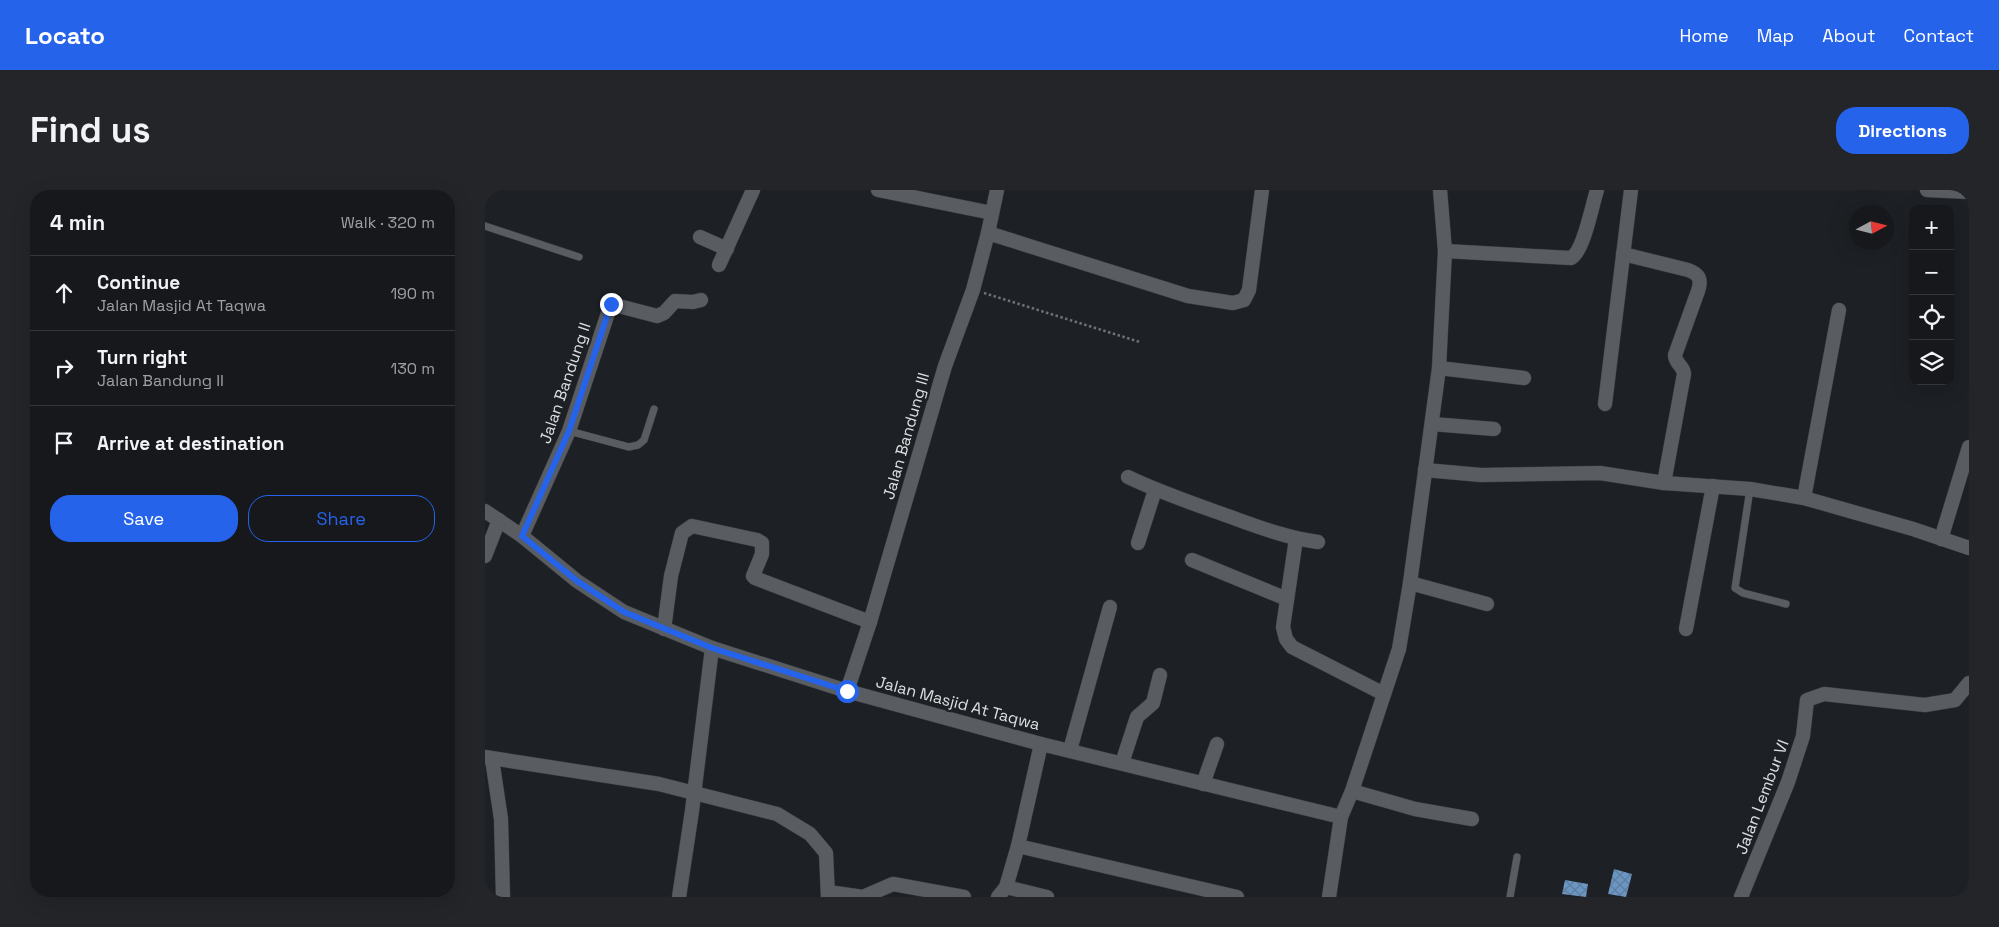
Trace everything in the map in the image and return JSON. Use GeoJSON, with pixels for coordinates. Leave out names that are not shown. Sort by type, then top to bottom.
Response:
{"type":"FeatureCollection","features":[{"type":"Feature","properties":{"kind":"street"},"geometry":{"type":"LineString","coordinates":[[719,266],[753,190]]}},
{"type":"Feature","properties":{"kind":"street"},"geometry":{"type":"LineString","coordinates":[[878,190],[992,213]]}},
{"type":"Feature","properties":{"kind":"street","name":"Jalan Bandung III"},"geometry":{"type":"LineString","coordinates":[[847,691],[870,622],[945,366],[973,290],[997,190]]}},
{"type":"Feature","properties":{"kind":"street"},"geometry":{"type":"LineString","coordinates":[[988,233],[1187,296],[1233,303],[1244,300],[1249,290],[1262,190]]}},
{"type":"Feature","properties":{"kind":"street"},"geometry":{"type":"LineString","coordinates":[[1329,897],[1341,817],[1352,791],[1399,649],[1410,583],[1439,368],[1445,251],[1440,190]]}},
{"type":"Feature","properties":{"kind":"street"},"geometry":{"type":"LineString","coordinates":[[1445,251],[1571,258],[1576,255],[1581,246],[1597,190]]}},
{"type":"Feature","properties":{"kind":"street"},"geometry":{"type":"LineString","coordinates":[[1605,404],[1631,190]]}},
{"type":"Feature","properties":{"kind":"street"},"geometry":{"type":"LineString","coordinates":[[1927,190],[1969,192]]}},
{"type":"Feature","properties":{"kind":"street"},"geometry":{"type":"LineString","coordinates":[[700,237],[727,249]]}},
{"type":"Feature","properties":{"kind":"street"},"geometry":{"type":"LineString","coordinates":[[1623,254],[1688,270],[1697,274],[1700,280],[1675,355],[1675,360],[1683,369],[1684,374],[1664,483]]}},
{"type":"Feature","properties":{"kind":"street","name":"Jalan Bandung II"},"geometry":{"type":"LineString","coordinates":[[522,536],[569,431],[611,304],[657,316],[664,313],[675,301],[701,300]]}},
{"type":"Feature","properties":{"kind":"street"},"geometry":{"type":"LineString","coordinates":[[1804,498],[1839,310]]}},
{"type":"Feature","properties":{"kind":"street"},"geometry":{"type":"LineString","coordinates":[[1439,368],[1524,378]]}},
{"type":"Feature","properties":{"kind":"street"},"geometry":{"type":"LineString","coordinates":[[1432,424],[1493,429]]}},
{"type":"Feature","properties":{"kind":"street"},"geometry":{"type":"LineString","coordinates":[[1941,539],[1969,447]]}},
{"type":"Feature","properties":{"kind":"street"},"geometry":{"type":"LineString","coordinates":[[1425,470],[1481,475],[1600,474],[1664,483],[1750,489],[1804,498],[1969,548]]}},
{"type":"Feature","properties":{"kind":"street"},"geometry":{"type":"LineString","coordinates":[[1128,477],[1155,490],[1296,539],[1318,542]]}},
{"type":"Feature","properties":{"kind":"street"},"geometry":{"type":"LineString","coordinates":[[1687,628],[1713,486]]}},
{"type":"Feature","properties":{"kind":"street"},"geometry":{"type":"LineString","coordinates":[[1138,543],[1155,490]]}},
{"type":"Feature","properties":{"kind":"street","name":"Jalan Masjid At Taqwa"},"geometry":{"type":"LineString","coordinates":[[485,511],[522,536],[577,581],[624,612],[712,648],[847,691],[1041,744],[1341,817]]}},
{"type":"Feature","properties":{"kind":"street"},"geometry":{"type":"LineString","coordinates":[[485,556],[499,520]]}},
{"type":"Feature","properties":{"kind":"street"},"geometry":{"type":"LineString","coordinates":[[664,629],[671,576],[682,533],[692,526],[757,540],[762,543],[763,549],[753,576],[755,578],[870,622]]}},
{"type":"Feature","properties":{"kind":"street"},"geometry":{"type":"LineString","coordinates":[[1296,539],[1283,627],[1286,639],[1291,647],[1383,694]]}},
{"type":"Feature","properties":{"kind":"street"},"geometry":{"type":"LineString","coordinates":[[1192,560],[1287,599]]}},
{"type":"Feature","properties":{"kind":"street"},"geometry":{"type":"LineString","coordinates":[[1410,583],[1487,604]]}},
{"type":"Feature","properties":{"kind":"street"},"geometry":{"type":"LineString","coordinates":[[1070,750],[1110,607]]}},
{"type":"Feature","properties":{"kind":"street"},"geometry":{"type":"LineString","coordinates":[[679,897],[695,792],[712,648]]}},
{"type":"Feature","properties":{"kind":"street"},"geometry":{"type":"LineString","coordinates":[[1122,763],[1137,717],[1153,703],[1160,675]]}},
{"type":"Feature","properties":{"kind":"street","name":"Jalan Lembur VI"},"geometry":{"type":"LineString","coordinates":[[1741,897],[1788,782],[1803,736],[1807,700],[1824,694],[1925,705],[1955,700],[1969,683]]}},
{"type":"Feature","properties":{"kind":"street"},"geometry":{"type":"LineString","coordinates":[[1041,744],[1018,846],[1002,892],[1047,897]]}},
{"type":"Feature","properties":{"kind":"street"},"geometry":{"type":"LineString","coordinates":[[1203,784],[1217,744]]}},
{"type":"Feature","properties":{"kind":"street"},"geometry":{"type":"LineString","coordinates":[[503,897],[501,818],[489,758],[618,777],[695,792],[777,814],[811,834],[826,853],[828,894],[863,897],[893,884],[965,897]]}},
{"type":"Feature","properties":{"kind":"street"},"geometry":{"type":"LineString","coordinates":[[1352,791],[1415,809],[1472,819]]}},
{"type":"Feature","properties":{"kind":"street"},"geometry":{"type":"LineString","coordinates":[[1018,846],[1202,894],[1237,897]]}},
{"type":"Feature","properties":{"kind":"lane"},"geometry":{"type":"LineString","coordinates":[[485,226],[579,257]]}},
{"type":"Feature","properties":{"kind":"lane"},"geometry":{"type":"LineString","coordinates":[[569,431],[629,447],[634,446],[644,440],[654,409]]}},
{"type":"Feature","properties":{"kind":"lane"},"geometry":{"type":"LineString","coordinates":[[1750,489],[1735,589],[1743,593],[1786,604]]}},
{"type":"Feature","properties":{"kind":"lane"},"geometry":{"type":"LineString","coordinates":[[1510,897],[1517,857]]}},
{"type":"Feature","properties":{"kind":"path"},"geometry":{"type":"LineString","coordinates":[[973,290],[1140,342]]}},
{"type":"Feature","properties":{"kind":"building"},"geometry":{"type":"Polygon","coordinates":[[[1614,869],[1632,874],[1626,897],[1608,894],[1614,869]]]}},
{"type":"Feature","properties":{"kind":"building"},"geometry":{"type":"Polygon","coordinates":[[[1565,880],[1588,884],[1586,897],[1562,894],[1565,880]]]}},
{"type":"Feature","properties":{"kind":"route"},"geometry":{"type":"LineString","coordinates":[[611,304],[569,431],[522,536],[577,581],[624,612],[712,648],[847,691]]}}]}
